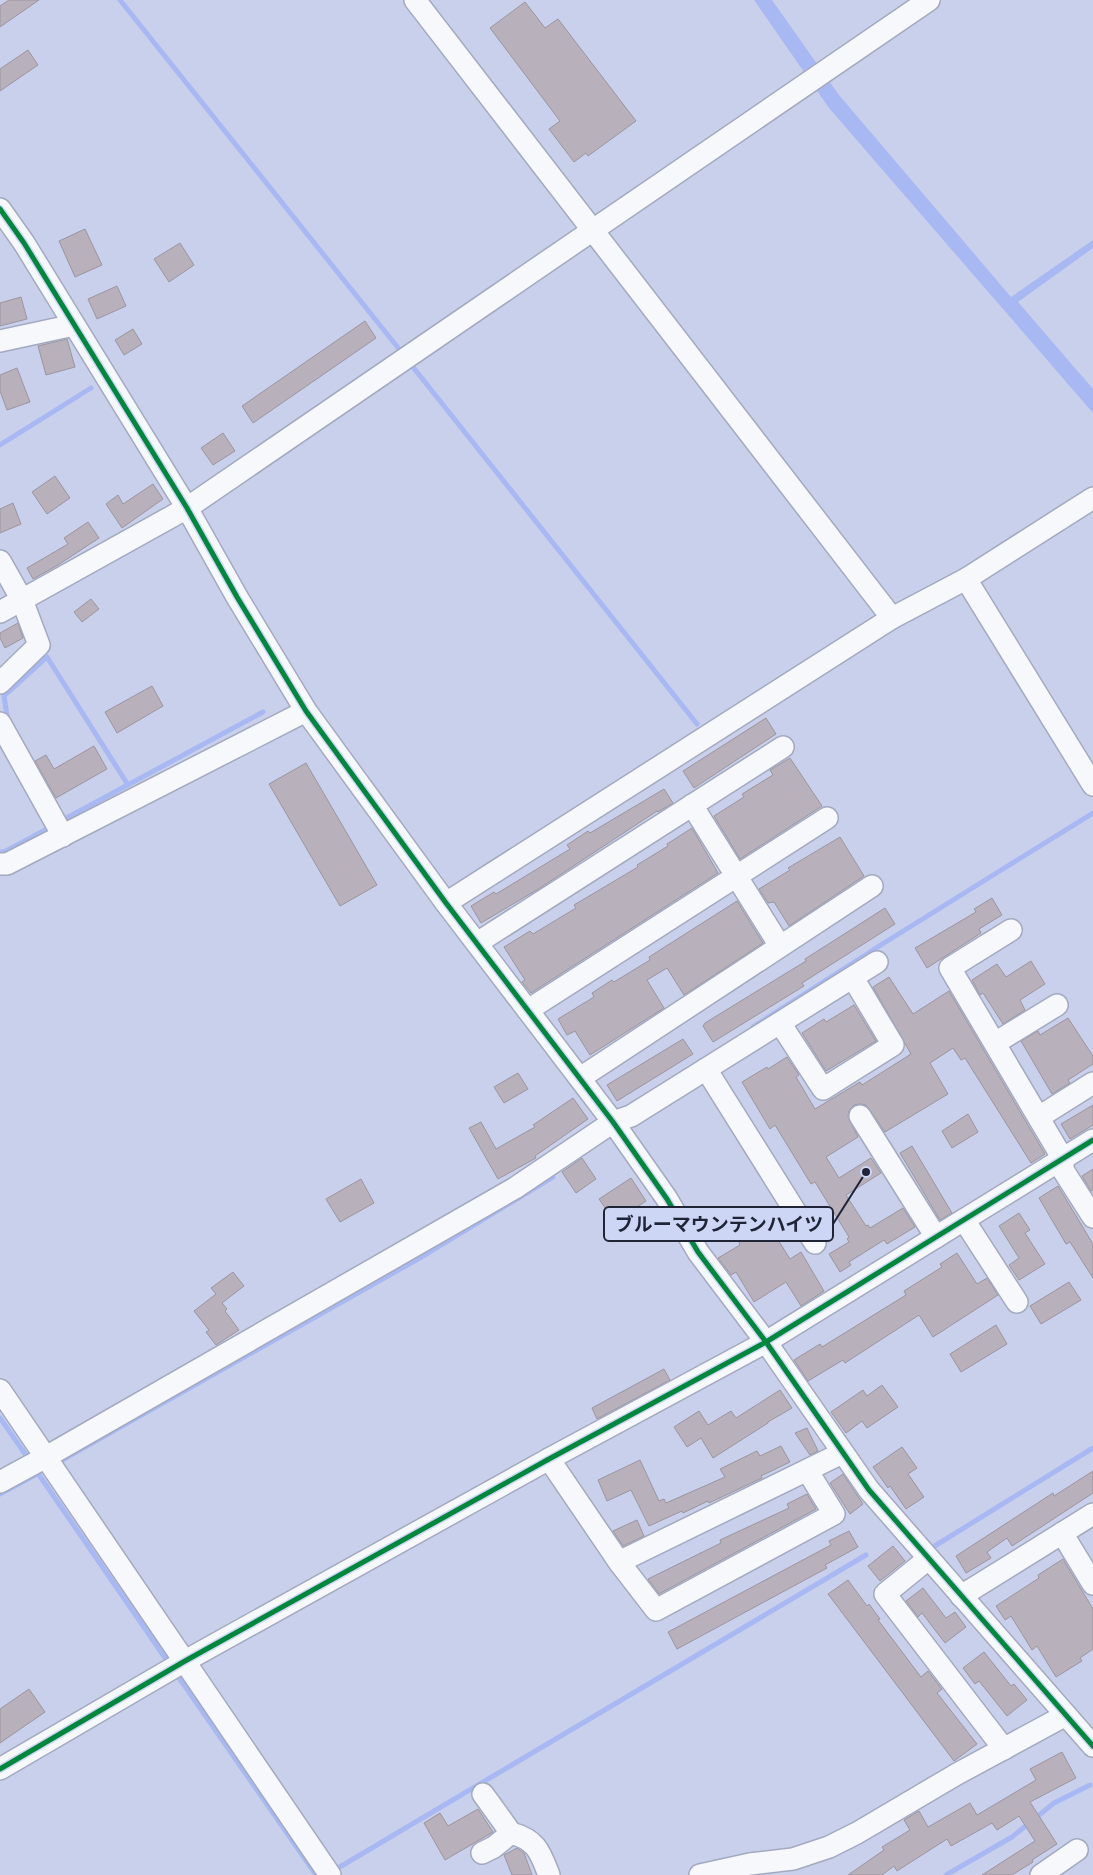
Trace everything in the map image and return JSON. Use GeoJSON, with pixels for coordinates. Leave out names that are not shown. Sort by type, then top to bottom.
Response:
{"type":"FeatureCollection","features":[{"type":"Feature","properties":{"kind":"street"},"geometry":{"type":"LineString","coordinates":[[415,0],[892,618]]}},
{"type":"Feature","properties":{"kind":"street"},"geometry":{"type":"LineString","coordinates":[[0,612],[187,508],[928,0]]}},
{"type":"Feature","properties":{"kind":"street"},"geometry":{"type":"LineString","coordinates":[[0,209],[24,243],[187,508],[237,597],[306,710],[446,903],[613,1122],[667,1200],[698,1252],[766,1342],[869,1490],[1093,1746]]}},
{"type":"Feature","properties":{"kind":"street"},"geometry":{"type":"LineString","coordinates":[[0,341],[74,325]]}},
{"type":"Feature","properties":{"kind":"street"},"geometry":{"type":"LineString","coordinates":[[446,903],[892,618],[966,579],[1093,498]]}},
{"type":"Feature","properties":{"kind":"street"},"geometry":{"type":"LineString","coordinates":[[0,561],[22,600],[39,645],[0,684]]}},
{"type":"Feature","properties":{"kind":"street"},"geometry":{"type":"LineString","coordinates":[[966,579],[1093,785]]}},
{"type":"Feature","properties":{"kind":"street"},"geometry":{"type":"LineString","coordinates":[[0,864],[7,864],[58,827],[306,710]]}},
{"type":"Feature","properties":{"kind":"street"},"geometry":{"type":"LineString","coordinates":[[0,723],[58,827]]}},
{"type":"Feature","properties":{"kind":"street"},"geometry":{"type":"LineString","coordinates":[[477,943],[783,746]]}},
{"type":"Feature","properties":{"kind":"street"},"geometry":{"type":"LineString","coordinates":[[692,805],[780,946]]}},
{"type":"Feature","properties":{"kind":"street"},"geometry":{"type":"LineString","coordinates":[[528,1010],[827,818]]}},
{"type":"Feature","properties":{"kind":"street"},"geometry":{"type":"LineString","coordinates":[[580,1078],[872,886]]}},
{"type":"Feature","properties":{"kind":"street"},"geometry":{"type":"LineString","coordinates":[[1011,930],[950,968],[1063,1159],[1063,1170],[1093,1217]]}},
{"type":"Feature","properties":{"kind":"street"},"geometry":{"type":"LineString","coordinates":[[0,1482],[24,1469],[52,1465],[515,1188],[613,1122],[631,1116],[877,962]]}},
{"type":"Feature","properties":{"kind":"street"},"geometry":{"type":"LineString","coordinates":[[780,1022],[823,1089],[893,1045],[853,978]]}},
{"type":"Feature","properties":{"kind":"street"},"geometry":{"type":"LineString","coordinates":[[994,1043],[1056,1005]]}},
{"type":"Feature","properties":{"kind":"street"},"geometry":{"type":"LineString","coordinates":[[706,1069],[815,1243]]}},
{"type":"Feature","properties":{"kind":"street"},"geometry":{"type":"LineString","coordinates":[[1038,1117],[1093,1084]]}},
{"type":"Feature","properties":{"kind":"street"},"geometry":{"type":"LineString","coordinates":[[860,1116],[936,1237]]}},
{"type":"Feature","properties":{"kind":"street"},"geometry":{"type":"LineString","coordinates":[[0,1768],[185,1661],[549,1459],[766,1342],[1093,1140]]}},
{"type":"Feature","properties":{"kind":"street"},"geometry":{"type":"LineString","coordinates":[[964,1220],[1017,1302]]}},
{"type":"Feature","properties":{"kind":"street"},"geometry":{"type":"LineString","coordinates":[[0,1390],[328,1871]]}},
{"type":"Feature","properties":{"kind":"street"},"geometry":{"type":"LineString","coordinates":[[619,1562],[842,1452]]}},
{"type":"Feature","properties":{"kind":"street"},"geometry":{"type":"LineString","coordinates":[[549,1459],[619,1562],[656,1610],[834,1514],[807,1470]]}},
{"type":"Feature","properties":{"kind":"street"},"geometry":{"type":"LineString","coordinates":[[961,1596],[1093,1514]]}},
{"type":"Feature","properties":{"kind":"street"},"geometry":{"type":"LineString","coordinates":[[1062,1533],[1093,1584]]}},
{"type":"Feature","properties":{"kind":"street"},"geometry":{"type":"LineString","coordinates":[[928,1559],[885,1594],[1004,1749]]}},
{"type":"Feature","properties":{"kind":"street"},"geometry":{"type":"LineString","coordinates":[[700,1875],[750,1864],[793,1859],[829,1847],[1066,1715]]}},
{"type":"Feature","properties":{"kind":"street"},"geometry":{"type":"LineString","coordinates":[[483,1794],[511,1834],[531,1841],[542,1856],[549,1875]]}},
{"type":"Feature","properties":{"kind":"street"},"geometry":{"type":"LineString","coordinates":[[482,1853],[494,1847],[511,1834]]}},
{"type":"Feature","properties":{"kind":"street"},"geometry":{"type":"LineString","coordinates":[[1041,1875],[1077,1850]]}},
{"type":"Feature","properties":{"kind":"water"},"geometry":{"type":"Polygon","coordinates":[[[754,0],[772,0],[839,95],[1011,297],[1093,240],[1093,248],[1018,302],[1093,389],[1093,413],[829,108],[754,0]]]}},
{"type":"Feature","properties":{"kind":"building"},"geometry":{"type":"Polygon","coordinates":[[[9,0],[39,0],[0,27],[0,6],[9,0]]]}},
{"type":"Feature","properties":{"kind":"building"},"geometry":{"type":"Polygon","coordinates":[[[525,2],[545,28],[558,19],[636,121],[588,156],[586,153],[574,162],[549,129],[560,121],[490,28],[525,2]]]}},
{"type":"Feature","properties":{"kind":"building"},"geometry":{"type":"Polygon","coordinates":[[[28,50],[38,65],[0,91],[0,69],[28,50]]]}},
{"type":"Feature","properties":{"kind":"building"},"geometry":{"type":"Polygon","coordinates":[[[85,229],[102,265],[75,277],[59,241],[85,229]]]}},
{"type":"Feature","properties":{"kind":"building"},"geometry":{"type":"Polygon","coordinates":[[[180,243],[194,265],[169,282],[154,259],[180,243]]]}},
{"type":"Feature","properties":{"kind":"building"},"geometry":{"type":"Polygon","coordinates":[[[117,286],[126,306],[97,319],[88,299],[117,286]]]}},
{"type":"Feature","properties":{"kind":"building"},"geometry":{"type":"Polygon","coordinates":[[[21,297],[27,319],[0,326],[0,303],[21,297]]]}},
{"type":"Feature","properties":{"kind":"building"},"geometry":{"type":"Polygon","coordinates":[[[365,321],[376,338],[253,423],[242,406],[365,321]]]}},
{"type":"Feature","properties":{"kind":"building"},"geometry":{"type":"Polygon","coordinates":[[[133,329],[142,344],[124,355],[115,340],[133,329]]]}},
{"type":"Feature","properties":{"kind":"building"},"geometry":{"type":"Polygon","coordinates":[[[67,339],[75,367],[46,375],[38,346],[67,339]]]}},
{"type":"Feature","properties":{"kind":"building"},"geometry":{"type":"Polygon","coordinates":[[[17,368],[30,402],[7,410],[0,391],[0,375],[17,368]]]}},
{"type":"Feature","properties":{"kind":"building"},"geometry":{"type":"Polygon","coordinates":[[[223,433],[235,451],[213,465],[201,448],[223,433]]]}},
{"type":"Feature","properties":{"kind":"building"},"geometry":{"type":"Polygon","coordinates":[[[55,476],[70,498],[47,514],[32,492],[55,476]]]}},
{"type":"Feature","properties":{"kind":"building"},"geometry":{"type":"Polygon","coordinates":[[[153,484],[163,499],[122,528],[106,504],[118,495],[123,504],[153,484]]]}},
{"type":"Feature","properties":{"kind":"building"},"geometry":{"type":"Polygon","coordinates":[[[13,503],[21,524],[0,533],[0,509],[13,503]]]}},
{"type":"Feature","properties":{"kind":"building"},"geometry":{"type":"Polygon","coordinates":[[[88,522],[99,538],[33,579],[27,568],[68,544],[64,538],[88,522]]]}},
{"type":"Feature","properties":{"kind":"building"},"geometry":{"type":"Polygon","coordinates":[[[91,599],[99,609],[82,622],[74,612],[91,599]]]}},
{"type":"Feature","properties":{"kind":"building"},"geometry":{"type":"Polygon","coordinates":[[[18,623],[23,638],[5,648],[0,638],[0,633],[18,623]]]}},
{"type":"Feature","properties":{"kind":"building"},"geometry":{"type":"Polygon","coordinates":[[[152,686],[163,706],[117,733],[105,712],[152,686]]]}},
{"type":"Feature","properties":{"kind":"building"},"geometry":{"type":"Polygon","coordinates":[[[766,718],[776,734],[694,788],[683,771],[766,718]]]}},
{"type":"Feature","properties":{"kind":"building"},"geometry":{"type":"Polygon","coordinates":[[[94,746],[107,769],[56,798],[35,761],[46,755],[54,769],[94,746]]]}},
{"type":"Feature","properties":{"kind":"building"},"geometry":{"type":"Polygon","coordinates":[[[790,758],[822,806],[740,859],[714,816],[744,797],[742,794],[773,775],[770,770],[790,758]]]}},
{"type":"Feature","properties":{"kind":"building"},"geometry":{"type":"Polygon","coordinates":[[[306,763],[377,885],[340,906],[269,784],[306,763]]]}},
{"type":"Feature","properties":{"kind":"building"},"geometry":{"type":"Polygon","coordinates":[[[664,789],[673,803],[657,811],[540,888],[481,923],[471,906],[494,892],[496,894],[570,849],[567,845],[588,831],[590,833],[664,789]]]}},
{"type":"Feature","properties":{"kind":"building"},"geometry":{"type":"Polygon","coordinates":[[[692,828],[718,873],[531,993],[522,982],[525,980],[504,947],[530,931],[533,934],[576,908],[574,905],[638,867],[637,865],[668,846],[667,844],[692,828]]]}},
{"type":"Feature","properties":{"kind":"building"},"geometry":{"type":"Polygon","coordinates":[[[840,837],[864,876],[789,926],[774,902],[768,903],[759,889],[790,870],[788,868],[840,837]]]}},
{"type":"Feature","properties":{"kind":"building"},"geometry":{"type":"Polygon","coordinates":[[[992,898],[1002,915],[979,929],[981,933],[927,968],[915,948],[976,912],[974,909],[992,898]]]}},
{"type":"Feature","properties":{"kind":"building"},"geometry":{"type":"Polygon","coordinates":[[[737,901],[763,943],[684,995],[667,968],[647,980],[664,1008],[590,1055],[575,1031],[567,1035],[558,1019],[594,997],[592,993],[650,960],[649,957],[737,901]]]}},
{"type":"Feature","properties":{"kind":"building"},"geometry":{"type":"Polygon","coordinates":[[[885,908],[895,924],[802,983],[804,986],[713,1042],[703,1026],[705,1023],[806,961],[805,959],[885,908]]]}},
{"type":"Feature","properties":{"kind":"building"},"geometry":{"type":"Polygon","coordinates":[[[1031,961],[1045,984],[1020,1000],[1025,1010],[1003,1024],[983,993],[980,995],[972,980],[997,964],[1006,977],[1031,961]]]}},
{"type":"Feature","properties":{"kind":"building"},"geometry":{"type":"Polygon","coordinates":[[[889,977],[913,1014],[949,991],[1045,1154],[1031,1163],[965,1058],[961,1060],[953,1048],[930,1063],[948,1094],[885,1132],[866,1105],[854,1105],[849,1111],[848,1117],[858,1137],[826,1157],[839,1178],[871,1158],[881,1173],[846,1195],[866,1226],[868,1225],[870,1228],[903,1208],[915,1227],[887,1244],[884,1240],[849,1262],[851,1265],[840,1272],[829,1254],[849,1242],[847,1239],[849,1237],[815,1182],[811,1184],[775,1125],[770,1129],[742,1082],[787,1057],[799,1075],[796,1077],[815,1109],[860,1082],[862,1085],[911,1054],[873,987],[889,977]]]}},
{"type":"Feature","properties":{"kind":"building"},"geometry":{"type":"Polygon","coordinates":[[[854,1005],[876,1041],[826,1071],[802,1033],[824,1019],[826,1022],[854,1005]]]}},
{"type":"Feature","properties":{"kind":"building"},"geometry":{"type":"Polygon","coordinates":[[[1068,1018],[1093,1056],[1093,1064],[1068,1080],[1070,1083],[1052,1094],[1021,1041],[1038,1031],[1040,1035],[1068,1018]]]}},
{"type":"Feature","properties":{"kind":"building"},"geometry":{"type":"Polygon","coordinates":[[[683,1039],[693,1054],[617,1101],[607,1085],[683,1039]]]}},
{"type":"Feature","properties":{"kind":"building"},"geometry":{"type":"Polygon","coordinates":[[[518,1073],[528,1089],[504,1103],[494,1087],[518,1073]]]}},
{"type":"Feature","properties":{"kind":"building"},"geometry":{"type":"Polygon","coordinates":[[[573,1098],[588,1119],[535,1156],[536,1158],[498,1179],[469,1128],[481,1122],[496,1149],[535,1127],[533,1125],[573,1098]]]}},
{"type":"Feature","properties":{"kind":"building"},"geometry":{"type":"Polygon","coordinates":[[[1093,1105],[1093,1125],[1070,1139],[1061,1124],[1093,1105]]]}},
{"type":"Feature","properties":{"kind":"building"},"geometry":{"type":"Polygon","coordinates":[[[968,1114],[978,1132],[952,1148],[942,1131],[968,1114]]]}},
{"type":"Feature","properties":{"kind":"building"},"geometry":{"type":"Polygon","coordinates":[[[912,1146],[952,1213],[940,1220],[900,1153],[912,1146]]]}},
{"type":"Feature","properties":{"kind":"building"},"geometry":{"type":"Polygon","coordinates":[[[582,1158],[596,1179],[576,1193],[562,1172],[582,1158]]]}},
{"type":"Feature","properties":{"kind":"building"},"geometry":{"type":"Polygon","coordinates":[[[1093,1169],[1093,1190],[1091,1191],[1082,1176],[1093,1169]]]}},
{"type":"Feature","properties":{"kind":"building"},"geometry":{"type":"Polygon","coordinates":[[[631,1178],[646,1201],[615,1222],[599,1199],[631,1178]]]}},
{"type":"Feature","properties":{"kind":"building"},"geometry":{"type":"Polygon","coordinates":[[[361,1179],[374,1203],[340,1222],[326,1199],[361,1179]]]}},
{"type":"Feature","properties":{"kind":"building"},"geometry":{"type":"Polygon","coordinates":[[[1058,1186],[1093,1244],[1093,1278],[1070,1242],[1066,1244],[1039,1198],[1058,1186]]]}},
{"type":"Feature","properties":{"kind":"building"},"geometry":{"type":"Polygon","coordinates":[[[1019,1213],[1030,1230],[1025,1233],[1045,1264],[1019,1280],[1009,1265],[1019,1258],[999,1226],[1019,1213]]]}},
{"type":"Feature","properties":{"kind":"building"},"geometry":{"type":"Polygon","coordinates":[[[768,1224],[790,1259],[801,1252],[824,1291],[801,1306],[786,1282],[754,1302],[736,1272],[731,1275],[718,1258],[740,1245],[739,1242],[768,1224]]]}},
{"type":"Feature","properties":{"kind":"building"},"geometry":{"type":"Polygon","coordinates":[[[957,1253],[977,1284],[987,1278],[998,1295],[933,1337],[919,1315],[845,1363],[843,1360],[808,1381],[794,1360],[820,1344],[822,1347],[906,1295],[904,1291],[942,1267],[940,1264],[957,1253]]]}},
{"type":"Feature","properties":{"kind":"building"},"geometry":{"type":"Polygon","coordinates":[[[233,1272],[244,1286],[222,1303],[227,1309],[225,1311],[239,1330],[216,1345],[206,1332],[209,1330],[194,1311],[216,1294],[211,1288],[233,1272]]]}},
{"type":"Feature","properties":{"kind":"building"},"geometry":{"type":"Polygon","coordinates":[[[1069,1282],[1081,1300],[1041,1324],[1030,1306],[1069,1282]]]}},
{"type":"Feature","properties":{"kind":"building"},"geometry":{"type":"Polygon","coordinates":[[[996,1325],[1007,1344],[961,1372],[950,1354],[996,1325]]]}},
{"type":"Feature","properties":{"kind":"building"},"geometry":{"type":"Polygon","coordinates":[[[664,1369],[670,1380],[597,1419],[592,1408],[664,1369]]]}},
{"type":"Feature","properties":{"kind":"building"},"geometry":{"type":"Polygon","coordinates":[[[882,1385],[898,1407],[867,1428],[862,1421],[846,1433],[831,1412],[863,1390],[867,1396],[882,1385]]]}},
{"type":"Feature","properties":{"kind":"building"},"geometry":{"type":"Polygon","coordinates":[[[780,1390],[792,1408],[713,1458],[701,1438],[687,1447],[674,1427],[699,1411],[708,1425],[731,1411],[736,1418],[780,1390]]]}},
{"type":"Feature","properties":{"kind":"building"},"geometry":{"type":"Polygon","coordinates":[[[807,1428],[818,1451],[810,1455],[795,1433],[807,1428]]]}},
{"type":"Feature","properties":{"kind":"building"},"geometry":{"type":"Polygon","coordinates":[[[781,1446],[790,1462],[761,1476],[762,1478],[709,1503],[708,1501],[649,1526],[631,1490],[607,1501],[598,1480],[640,1460],[659,1501],[664,1499],[666,1503],[725,1477],[720,1469],[757,1451],[760,1456],[781,1446]]]}},
{"type":"Feature","properties":{"kind":"building"},"geometry":{"type":"Polygon","coordinates":[[[902,1447],[917,1468],[908,1474],[924,1497],[906,1509],[890,1486],[888,1488],[873,1467],[902,1447]]]}},
{"type":"Feature","properties":{"kind":"building"},"geometry":{"type":"Polygon","coordinates":[[[1093,1471],[1093,1493],[1012,1546],[1007,1538],[987,1552],[991,1558],[966,1573],[956,1556],[1053,1493],[1054,1496],[1093,1471]]]}},
{"type":"Feature","properties":{"kind":"building"},"geometry":{"type":"Polygon","coordinates":[[[843,1474],[863,1504],[850,1514],[830,1483],[843,1474]]]}},
{"type":"Feature","properties":{"kind":"building"},"geometry":{"type":"Polygon","coordinates":[[[807,1494],[816,1509],[659,1594],[648,1579],[721,1543],[720,1540],[789,1508],[787,1504],[807,1494]]]}},
{"type":"Feature","properties":{"kind":"building"},"geometry":{"type":"Polygon","coordinates":[[[637,1520],[644,1536],[623,1546],[613,1531],[637,1520]]]}},
{"type":"Feature","properties":{"kind":"building"},"geometry":{"type":"Polygon","coordinates":[[[849,1531],[858,1547],[825,1565],[827,1568],[677,1649],[668,1632],[831,1545],[829,1541],[849,1531]]]}},
{"type":"Feature","properties":{"kind":"building"},"geometry":{"type":"Polygon","coordinates":[[[893,1546],[905,1561],[880,1581],[868,1566],[893,1546]]]}},
{"type":"Feature","properties":{"kind":"building"},"geometry":{"type":"Polygon","coordinates":[[[1063,1559],[1093,1609],[1093,1649],[1080,1658],[1082,1661],[1056,1677],[1037,1646],[1032,1650],[1011,1616],[1005,1620],[996,1606],[1039,1578],[1038,1575],[1063,1559]]]}},
{"type":"Feature","properties":{"kind":"building"},"geometry":{"type":"Polygon","coordinates":[[[848,1580],[867,1606],[869,1604],[880,1619],[878,1620],[921,1677],[928,1671],[942,1689],[937,1693],[977,1744],[954,1761],[828,1594],[848,1580]]]}},
{"type":"Feature","properties":{"kind":"building"},"geometry":{"type":"Polygon","coordinates":[[[923,1588],[946,1618],[955,1612],[966,1627],[945,1643],[922,1613],[918,1617],[906,1601],[923,1588]]]}},
{"type":"Feature","properties":{"kind":"building"},"geometry":{"type":"Polygon","coordinates":[[[984,1652],[1011,1686],[1014,1684],[1027,1700],[1007,1716],[979,1681],[975,1684],[963,1668],[984,1652]]]}},
{"type":"Feature","properties":{"kind":"building"},"geometry":{"type":"Polygon","coordinates":[[[29,1689],[45,1712],[0,1743],[0,1709],[29,1689]]]}},
{"type":"Feature","properties":{"kind":"building"},"geometry":{"type":"Polygon","coordinates":[[[1062,1752],[1076,1778],[1030,1802],[1057,1844],[1012,1875],[982,1875],[1035,1841],[1019,1816],[997,1830],[992,1823],[951,1846],[947,1839],[897,1871],[894,1866],[882,1875],[848,1875],[884,1850],[882,1847],[910,1830],[904,1820],[919,1811],[928,1827],[970,1803],[977,1815],[1036,1780],[1030,1769],[1062,1752]]]}},
{"type":"Feature","properties":{"kind":"building"},"geometry":{"type":"Polygon","coordinates":[[[478,1809],[493,1832],[445,1860],[424,1823],[440,1813],[448,1826],[478,1809]]]}},
{"type":"Feature","properties":{"kind":"building"},"geometry":{"type":"Polygon","coordinates":[[[517,1848],[524,1853],[532,1875],[512,1875],[504,1855],[517,1848]]]}},
{"type":"Feature","properties":{"kind":"waterway"},"geometry":{"type":"LineString","coordinates":[[120,0],[403,354]]}},
{"type":"Feature","properties":{"kind":"waterway"},"geometry":{"type":"LineString","coordinates":[[409,362],[697,724]]}},
{"type":"Feature","properties":{"kind":"waterway"},"geometry":{"type":"LineString","coordinates":[[0,445],[91,388]]}},
{"type":"Feature","properties":{"kind":"waterway"},"geometry":{"type":"LineString","coordinates":[[8,722],[4,696],[47,657],[128,785]]}},
{"type":"Feature","properties":{"kind":"waterway"},"geometry":{"type":"LineString","coordinates":[[61,821],[263,712]]}},
{"type":"Feature","properties":{"kind":"waterway"},"geometry":{"type":"LineString","coordinates":[[753,1027],[1093,813]]}},
{"type":"Feature","properties":{"kind":"waterway"},"geometry":{"type":"LineString","coordinates":[[0,852],[4,852],[51,827]]}},
{"type":"Feature","properties":{"kind":"waterway"},"geometry":{"type":"LineString","coordinates":[[55,1464],[418,1259],[553,1177]]}},
{"type":"Feature","properties":{"kind":"waterway"},"geometry":{"type":"LineString","coordinates":[[0,1418],[30,1461]]}},
{"type":"Feature","properties":{"kind":"waterway"},"geometry":{"type":"LineString","coordinates":[[933,1547],[1093,1448]]}},
{"type":"Feature","properties":{"kind":"waterway"},"geometry":{"type":"LineString","coordinates":[[0,1494],[48,1468]]}},
{"type":"Feature","properties":{"kind":"waterway"},"geometry":{"type":"LineString","coordinates":[[37,1472],[170,1665]]}},
{"type":"Feature","properties":{"kind":"waterway"},"geometry":{"type":"LineString","coordinates":[[333,1871],[866,1555]]}},
{"type":"Feature","properties":{"kind":"waterway"},"geometry":{"type":"LineString","coordinates":[[175,1672],[316,1875]]}},
{"type":"Feature","properties":{"kind":"waterway"},"geometry":{"type":"LineString","coordinates":[[946,1875],[1012,1837],[1054,1803],[1090,1785]]}},
{"type":"Feature","properties":{"kind":"cycle path"},"geometry":{"type":"LineString","coordinates":[[0,209],[24,243],[187,508],[237,597],[306,711],[446,903],[613,1122],[667,1199],[698,1252],[766,1342],[869,1490],[1093,1746]]}},
{"type":"Feature","properties":{"kind":"cycle path"},"geometry":{"type":"LineString","coordinates":[[0,1769],[185,1661],[549,1459],[766,1342],[1093,1140]]}},
{"type":"Feature","properties":{"kind":"place","name":"ブルーマウンテンハイツ"},"geometry":{"type":"Point","coordinates":[866,1172]}}]}
